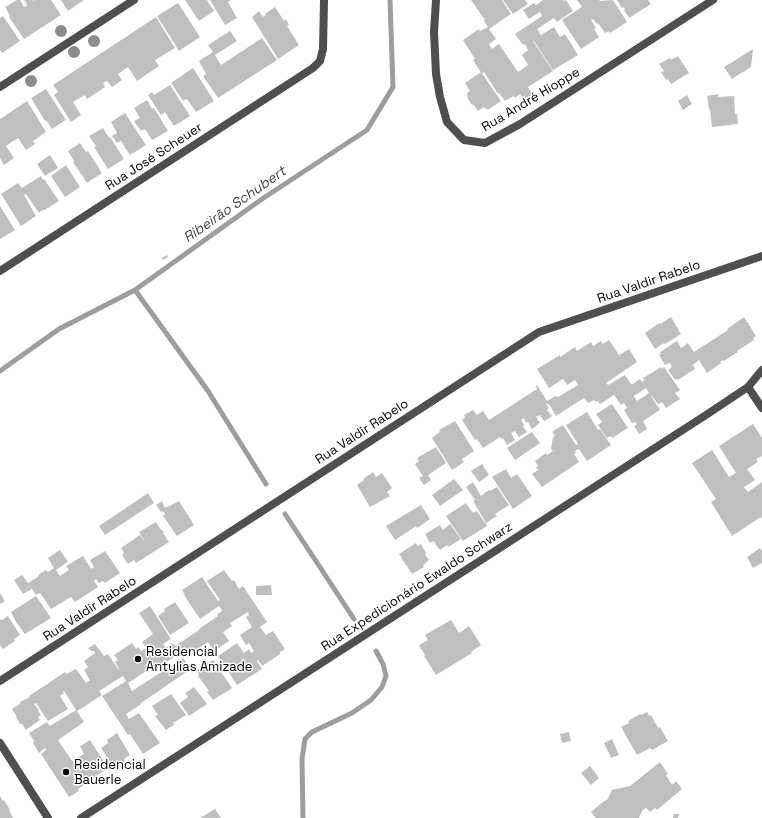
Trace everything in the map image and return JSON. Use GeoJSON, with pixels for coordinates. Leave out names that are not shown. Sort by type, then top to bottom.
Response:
{"type":"FeatureCollection","features":[{"type":"Feature","properties":{"kind":"street"},"geometry":{"type":"LineString","coordinates":[[0,87],[134,0]]}},
{"type":"Feature","properties":{"kind":"street","name":"Rua José Scheuer"},"geometry":{"type":"LineString","coordinates":[[0,271],[313,68],[320,61],[323,49],[324,0]]}},
{"type":"Feature","properties":{"kind":"street","name":"Rua André Hioppe"},"geometry":{"type":"LineString","coordinates":[[436,0],[434,32],[436,74],[440,97],[448,122],[464,140],[485,143],[520,124],[713,0]]}},
{"type":"Feature","properties":{"kind":"street","name":"Rua Valdir Rabelo"},"geometry":{"type":"LineString","coordinates":[[0,681],[539,332],[762,256]]}},
{"type":"Feature","properties":{"kind":"street","name":"Rua Expedicionário Ewaldo Schwarz"},"geometry":{"type":"LineString","coordinates":[[81,818],[699,420],[748,387],[762,370]]}},
{"type":"Feature","properties":{"kind":"street"},"geometry":{"type":"LineString","coordinates":[[748,387],[762,408]]}},
{"type":"Feature","properties":{"kind":"street"},"geometry":{"type":"LineString","coordinates":[[0,743],[48,818]]}},
{"type":"Feature","properties":{"kind":"building"},"geometry":{"type":"Polygon","coordinates":[[[17,0],[20,0],[24,7],[27,5],[24,0],[51,0],[61,15],[24,39],[9,17],[10,16],[5,7],[17,0]]]}},
{"type":"Feature","properties":{"kind":"building"},"geometry":{"type":"Polygon","coordinates":[[[61,0],[84,0],[68,11],[61,0]]]}},
{"type":"Feature","properties":{"kind":"building"},"geometry":{"type":"Polygon","coordinates":[[[185,0],[207,0],[214,11],[199,21],[185,0]]]}},
{"type":"Feature","properties":{"kind":"building"},"geometry":{"type":"Polygon","coordinates":[[[210,0],[231,0],[228,2],[237,18],[225,25],[210,0]]]}},
{"type":"Feature","properties":{"kind":"building"},"geometry":{"type":"Polygon","coordinates":[[[471,0],[502,0],[511,14],[489,29],[496,39],[489,44],[492,49],[499,44],[518,72],[528,65],[522,55],[528,50],[525,44],[523,45],[515,34],[542,16],[540,12],[529,19],[523,10],[534,3],[536,5],[543,0],[566,0],[573,11],[557,22],[554,18],[537,29],[541,35],[554,27],[560,37],[565,34],[578,55],[553,70],[533,41],[553,71],[528,87],[533,95],[526,100],[525,98],[523,99],[520,94],[515,98],[514,96],[505,101],[499,93],[498,94],[484,72],[482,74],[473,60],[475,59],[463,40],[479,29],[480,31],[488,27],[471,0]]]}},
{"type":"Feature","properties":{"kind":"building"},"geometry":{"type":"Polygon","coordinates":[[[503,0],[525,0],[528,4],[513,14],[503,0]]]}},
{"type":"Feature","properties":{"kind":"building"},"geometry":{"type":"Polygon","coordinates":[[[577,0],[613,0],[627,22],[610,33],[609,31],[605,33],[598,23],[597,24],[593,19],[591,20],[599,37],[581,49],[562,20],[582,7],[577,0]]]}},
{"type":"Feature","properties":{"kind":"building"},"geometry":{"type":"Polygon","coordinates":[[[617,0],[648,0],[651,4],[629,18],[624,10],[624,7],[622,8],[617,0]]]}},
{"type":"Feature","properties":{"kind":"building"},"geometry":{"type":"Polygon","coordinates":[[[178,3],[200,37],[179,51],[157,16],[178,3]]]}},
{"type":"Feature","properties":{"kind":"building"},"geometry":{"type":"Polygon","coordinates":[[[275,7],[284,21],[286,19],[289,25],[287,26],[299,45],[278,59],[252,17],[259,11],[263,17],[275,7]]]}},
{"type":"Feature","properties":{"kind":"building"},"geometry":{"type":"Polygon","coordinates":[[[3,16],[20,41],[2,53],[0,50],[0,18],[3,16]]]}},
{"type":"Feature","properties":{"kind":"building"},"geometry":{"type":"Polygon","coordinates":[[[156,17],[175,48],[155,60],[159,66],[137,81],[128,67],[118,74],[122,80],[112,87],[107,81],[103,83],[105,87],[87,99],[85,95],[73,102],[81,115],[71,122],[54,95],[58,92],[53,85],[156,17]]]}},
{"type":"Feature","properties":{"kind":"building"},"geometry":{"type":"Polygon","coordinates":[[[230,31],[237,41],[215,55],[221,65],[262,38],[277,60],[218,98],[203,76],[206,74],[199,61],[213,52],[208,45],[230,31]]]}},
{"type":"Feature","properties":{"kind":"building"},"geometry":{"type":"Polygon","coordinates":[[[753,49],[751,67],[732,79],[724,67],[753,49]]]}},
{"type":"Feature","properties":{"kind":"building"},"geometry":{"type":"Polygon","coordinates":[[[678,56],[689,73],[671,84],[668,79],[666,80],[661,72],[664,71],[659,64],[670,58],[671,60],[678,56]]]}},
{"type":"Feature","properties":{"kind":"building"},"geometry":{"type":"Polygon","coordinates":[[[193,68],[214,101],[196,112],[187,99],[183,101],[171,83],[193,68]]]}},
{"type":"Feature","properties":{"kind":"building"},"geometry":{"type":"Polygon","coordinates":[[[481,72],[501,101],[489,109],[484,107],[478,111],[468,99],[467,93],[470,91],[465,83],[481,72]]]}},
{"type":"Feature","properties":{"kind":"building"},"geometry":{"type":"Polygon","coordinates":[[[170,85],[190,116],[174,126],[165,112],[161,115],[148,95],[152,92],[154,95],[170,85]]]}},
{"type":"Feature","properties":{"kind":"building"},"geometry":{"type":"Polygon","coordinates":[[[46,89],[66,120],[52,129],[46,120],[45,121],[31,98],[46,89]]]}},
{"type":"Feature","properties":{"kind":"building"},"geometry":{"type":"Polygon","coordinates":[[[718,94],[718,97],[734,96],[735,114],[737,114],[738,124],[712,127],[707,96],[718,94]]]}},
{"type":"Feature","properties":{"kind":"building"},"geometry":{"type":"Polygon","coordinates":[[[687,95],[692,104],[683,110],[678,101],[687,95]]]}},
{"type":"Feature","properties":{"kind":"building"},"geometry":{"type":"Polygon","coordinates":[[[147,100],[152,109],[154,108],[168,131],[152,140],[145,129],[141,131],[134,121],[140,118],[134,108],[147,100]]]}},
{"type":"Feature","properties":{"kind":"building"},"geometry":{"type":"Polygon","coordinates":[[[27,101],[46,132],[33,141],[35,144],[26,150],[18,138],[6,146],[14,158],[4,165],[0,158],[0,119],[27,101]]]}},
{"type":"Feature","properties":{"kind":"building"},"geometry":{"type":"Polygon","coordinates":[[[125,113],[146,145],[130,155],[121,141],[117,143],[112,136],[117,133],[111,122],[125,113]]]}},
{"type":"Feature","properties":{"kind":"building"},"geometry":{"type":"Polygon","coordinates":[[[103,128],[124,159],[108,169],[89,136],[103,128]]]}},
{"type":"Feature","properties":{"kind":"building"},"geometry":{"type":"Polygon","coordinates":[[[80,143],[86,152],[88,151],[102,173],[87,183],[73,162],[74,161],[68,151],[80,143]]]}},
{"type":"Feature","properties":{"kind":"building"},"geometry":{"type":"Polygon","coordinates":[[[50,155],[58,168],[45,176],[37,164],[50,155]]]}},
{"type":"Feature","properties":{"kind":"building"},"geometry":{"type":"Polygon","coordinates":[[[66,165],[80,187],[65,197],[51,176],[66,165]]]}},
{"type":"Feature","properties":{"kind":"building"},"geometry":{"type":"Polygon","coordinates":[[[41,176],[59,201],[39,213],[26,194],[24,195],[36,216],[21,226],[1,194],[18,183],[22,188],[41,176]]]}},
{"type":"Feature","properties":{"kind":"building"},"geometry":{"type":"Polygon","coordinates":[[[0,206],[15,230],[0,239],[0,206]]]}},
{"type":"Feature","properties":{"kind":"building"},"geometry":{"type":"Polygon","coordinates":[[[167,255],[168,257],[163,260],[162,258],[167,255]]]}},
{"type":"Feature","properties":{"kind":"building"},"geometry":{"type":"Polygon","coordinates":[[[671,317],[681,334],[655,349],[645,333],[671,317]]]}},
{"type":"Feature","properties":{"kind":"building"},"geometry":{"type":"Polygon","coordinates":[[[744,317],[756,336],[753,338],[754,340],[737,351],[738,352],[720,362],[721,363],[707,373],[699,360],[693,365],[695,369],[678,380],[675,380],[668,370],[672,367],[670,363],[665,365],[659,355],[661,354],[660,352],[677,341],[681,348],[688,343],[694,352],[728,330],[727,329],[744,317]]]}},
{"type":"Feature","properties":{"kind":"building"},"geometry":{"type":"Polygon","coordinates":[[[609,340],[619,355],[629,349],[637,362],[606,383],[608,385],[625,375],[631,384],[640,379],[646,388],[634,396],[637,401],[649,393],[642,381],[645,380],[643,378],[661,367],[662,369],[664,367],[680,390],[675,393],[680,399],[666,408],[662,402],[658,404],[651,395],[660,410],[643,421],[647,429],[639,434],[634,426],[637,424],[635,422],[632,423],[624,410],[627,408],[624,403],[621,405],[614,395],[600,404],[598,401],[596,402],[594,400],[588,403],[584,398],[556,416],[547,403],[546,404],[549,408],[547,410],[552,416],[544,421],[540,415],[536,417],[540,423],[532,429],[528,422],[526,423],[524,418],[521,420],[527,432],[519,437],[515,431],[511,433],[515,440],[507,445],[503,438],[502,439],[500,437],[483,448],[477,439],[475,440],[462,420],[465,417],[464,415],[473,410],[477,415],[483,411],[489,420],[537,389],[537,385],[547,401],[556,396],[558,397],[578,385],[575,380],[567,385],[563,379],[549,388],[537,369],[575,347],[577,351],[591,342],[593,346],[601,341],[603,344],[609,340]]]}},
{"type":"Feature","properties":{"kind":"building"},"geometry":{"type":"Polygon","coordinates":[[[612,404],[628,428],[612,438],[611,436],[607,438],[598,425],[602,422],[596,414],[612,404]]]}},
{"type":"Feature","properties":{"kind":"building"},"geometry":{"type":"Polygon","coordinates":[[[587,412],[598,430],[600,429],[611,445],[587,461],[579,449],[575,451],[576,453],[574,454],[579,462],[542,487],[532,474],[538,470],[536,468],[538,466],[535,461],[546,453],[547,455],[553,451],[551,449],[553,437],[555,436],[552,432],[563,425],[576,445],[578,444],[566,425],[587,412]]]}},
{"type":"Feature","properties":{"kind":"building"},"geometry":{"type":"Polygon","coordinates":[[[455,421],[474,451],[462,459],[464,462],[452,470],[432,438],[440,432],[439,430],[455,421]]]}},
{"type":"Feature","properties":{"kind":"building"},"geometry":{"type":"Polygon","coordinates":[[[753,424],[762,438],[762,456],[756,459],[758,462],[747,469],[755,480],[744,487],[748,492],[762,482],[762,519],[761,517],[732,536],[711,502],[716,499],[692,463],[712,450],[729,477],[736,473],[719,446],[753,424]]]}},
{"type":"Feature","properties":{"kind":"building"},"geometry":{"type":"Polygon","coordinates":[[[532,432],[540,443],[515,460],[507,448],[532,432]]]}},
{"type":"Feature","properties":{"kind":"building"},"geometry":{"type":"Polygon","coordinates":[[[436,447],[446,463],[428,475],[431,480],[424,485],[419,478],[423,476],[415,464],[419,461],[417,458],[436,447]]]}},
{"type":"Feature","properties":{"kind":"building"},"geometry":{"type":"Polygon","coordinates":[[[482,464],[489,475],[479,482],[471,471],[482,464]]]}},
{"type":"Feature","properties":{"kind":"building"},"geometry":{"type":"Polygon","coordinates":[[[506,469],[511,478],[517,474],[532,496],[513,509],[492,477],[506,469]]]}},
{"type":"Feature","properties":{"kind":"building"},"geometry":{"type":"Polygon","coordinates":[[[373,472],[376,477],[382,473],[392,488],[387,492],[390,496],[370,507],[357,485],[373,472]]]}},
{"type":"Feature","properties":{"kind":"building"},"geometry":{"type":"Polygon","coordinates":[[[454,479],[463,490],[440,506],[432,495],[454,479]]]}},
{"type":"Feature","properties":{"kind":"building"},"geometry":{"type":"Polygon","coordinates":[[[473,482],[481,496],[489,490],[490,491],[497,487],[509,505],[495,514],[497,516],[486,523],[473,501],[475,500],[466,487],[473,482]]]}},
{"type":"Feature","properties":{"kind":"building"},"geometry":{"type":"Polygon","coordinates":[[[148,493],[154,503],[105,535],[99,526],[148,493]]]}},
{"type":"Feature","properties":{"kind":"building"},"geometry":{"type":"Polygon","coordinates":[[[162,501],[165,508],[179,501],[194,525],[177,536],[163,516],[165,514],[163,511],[161,512],[156,505],[162,501]]]}},
{"type":"Feature","properties":{"kind":"building"},"geometry":{"type":"Polygon","coordinates":[[[466,503],[473,513],[477,511],[487,526],[463,541],[446,516],[466,503]]]}},
{"type":"Feature","properties":{"kind":"building"},"geometry":{"type":"Polygon","coordinates":[[[421,505],[430,519],[417,528],[416,526],[395,540],[386,526],[421,505]]]}},
{"type":"Feature","properties":{"kind":"building"},"geometry":{"type":"Polygon","coordinates":[[[156,522],[169,542],[136,563],[134,560],[128,564],[122,555],[124,553],[121,548],[140,535],[144,541],[139,532],[156,522]]]}},
{"type":"Feature","properties":{"kind":"building"},"geometry":{"type":"Polygon","coordinates":[[[450,524],[461,539],[440,550],[433,541],[430,543],[425,534],[440,525],[443,530],[450,524]]]}},
{"type":"Feature","properties":{"kind":"building"},"geometry":{"type":"Polygon","coordinates":[[[416,543],[418,546],[421,544],[429,560],[423,565],[424,567],[412,574],[399,554],[416,543]]]}},
{"type":"Feature","properties":{"kind":"building"},"geometry":{"type":"Polygon","coordinates":[[[760,548],[762,551],[762,563],[753,568],[747,557],[760,548]]]}},
{"type":"Feature","properties":{"kind":"building"},"geometry":{"type":"Polygon","coordinates":[[[60,550],[68,562],[56,570],[60,576],[69,570],[66,566],[83,556],[91,569],[94,567],[90,560],[105,551],[120,573],[105,583],[103,581],[99,583],[96,579],[94,581],[98,587],[75,602],[71,597],[51,609],[40,593],[36,595],[32,589],[23,594],[14,580],[22,575],[28,583],[46,570],[48,572],[54,568],[48,558],[60,550]]]}},
{"type":"Feature","properties":{"kind":"building"},"geometry":{"type":"Polygon","coordinates":[[[224,570],[232,581],[234,580],[239,589],[243,586],[267,622],[260,627],[266,635],[273,631],[285,649],[262,666],[258,660],[257,661],[262,669],[237,685],[218,656],[237,643],[244,653],[249,649],[251,653],[254,651],[249,643],[246,645],[240,635],[252,627],[246,617],[249,615],[248,612],[230,623],[232,626],[223,632],[229,641],[214,651],[208,642],[183,658],[191,669],[126,714],[129,719],[139,713],[160,743],[143,754],[130,734],[128,735],[102,696],[126,681],[123,676],[99,691],[102,695],[77,711],[84,722],[58,740],[72,761],[84,754],[80,746],[90,740],[108,768],[87,782],[78,789],[79,791],[69,797],[41,754],[46,750],[45,748],[39,753],[29,733],[47,722],[50,726],[76,710],[64,691],[64,693],[60,696],[68,709],[48,721],[36,703],[34,704],[41,715],[38,717],[40,720],[26,730],[22,724],[20,724],[12,709],[65,672],[67,674],[76,669],[86,683],[90,680],[84,670],[88,667],[84,661],[95,653],[88,648],[95,644],[104,656],[108,654],[119,669],[115,662],[118,660],[114,655],[132,643],[136,649],[138,647],[141,651],[146,648],[142,642],[153,634],[139,613],[150,606],[171,639],[163,644],[166,648],[173,643],[175,646],[218,616],[217,614],[222,611],[219,606],[200,619],[182,590],[202,577],[218,601],[220,600],[207,581],[224,570]],[[180,653],[165,663],[166,665],[160,669],[157,664],[128,683],[132,691],[183,658],[180,653]]]}},
{"type":"Feature","properties":{"kind":"building"},"geometry":{"type":"Polygon","coordinates":[[[271,585],[272,595],[256,595],[256,586],[271,585]]]}},
{"type":"Feature","properties":{"kind":"building"},"geometry":{"type":"Polygon","coordinates":[[[0,593],[5,601],[0,604],[0,593]]]}},
{"type":"Feature","properties":{"kind":"building"},"geometry":{"type":"Polygon","coordinates":[[[36,596],[51,618],[25,634],[11,612],[36,596]]]}},
{"type":"Feature","properties":{"kind":"building"},"geometry":{"type":"Polygon","coordinates":[[[175,602],[189,623],[170,635],[158,616],[165,611],[164,609],[175,602]]]}},
{"type":"Feature","properties":{"kind":"building"},"geometry":{"type":"Polygon","coordinates":[[[8,616],[20,635],[14,639],[15,641],[3,649],[0,645],[0,620],[8,616]]]}},
{"type":"Feature","properties":{"kind":"building"},"geometry":{"type":"Polygon","coordinates":[[[451,620],[459,633],[469,626],[481,645],[471,652],[472,653],[436,675],[419,645],[428,640],[425,635],[451,620]]]}},
{"type":"Feature","properties":{"kind":"building"},"geometry":{"type":"Polygon","coordinates":[[[213,660],[232,688],[213,700],[207,692],[209,691],[198,676],[197,670],[213,660]]]}},
{"type":"Feature","properties":{"kind":"building"},"geometry":{"type":"Polygon","coordinates":[[[194,687],[207,704],[189,716],[180,703],[188,697],[185,693],[194,687]]]}},
{"type":"Feature","properties":{"kind":"building"},"geometry":{"type":"Polygon","coordinates":[[[171,694],[186,715],[173,723],[174,725],[166,730],[155,716],[158,715],[152,706],[171,694]]]}},
{"type":"Feature","properties":{"kind":"building"},"geometry":{"type":"Polygon","coordinates":[[[647,712],[649,716],[651,715],[658,728],[660,727],[668,741],[652,750],[650,748],[637,755],[621,727],[629,723],[628,721],[640,714],[641,715],[647,712]]]}},
{"type":"Feature","properties":{"kind":"building"},"geometry":{"type":"Polygon","coordinates":[[[569,732],[571,741],[562,743],[560,734],[569,732]]]}},
{"type":"Feature","properties":{"kind":"building"},"geometry":{"type":"Polygon","coordinates":[[[117,733],[130,755],[124,759],[125,761],[114,768],[101,748],[108,743],[107,740],[117,733]]]}},
{"type":"Feature","properties":{"kind":"building"},"geometry":{"type":"Polygon","coordinates":[[[612,739],[619,755],[611,758],[604,743],[612,739]]]}},
{"type":"Feature","properties":{"kind":"building"},"geometry":{"type":"Polygon","coordinates":[[[660,762],[668,774],[666,775],[672,785],[676,781],[682,789],[657,810],[655,808],[650,812],[646,808],[642,811],[639,818],[596,818],[591,812],[607,800],[612,790],[630,786],[660,762]]]}},
{"type":"Feature","properties":{"kind":"building"},"geometry":{"type":"Polygon","coordinates":[[[590,766],[599,778],[591,785],[581,773],[590,766]]]}},
{"type":"Feature","properties":{"kind":"building"},"geometry":{"type":"Polygon","coordinates":[[[0,796],[10,810],[13,818],[0,818],[0,796]]]}},
{"type":"Feature","properties":{"kind":"building"},"geometry":{"type":"Polygon","coordinates":[[[215,809],[221,818],[200,818],[215,809]]]}},
{"type":"Feature","properties":{"kind":"building"},"geometry":{"type":"Polygon","coordinates":[[[674,814],[679,814],[678,818],[673,818],[674,814]]]}},
{"type":"Feature","properties":{"kind":"waterway","name":"Ribeirão Schubert"},"geometry":{"type":"LineString","coordinates":[[0,371],[59,329],[135,290],[262,199],[367,130],[393,87],[390,0]]}},
{"type":"Feature","properties":{"kind":"waterway"},"geometry":{"type":"LineString","coordinates":[[135,290],[208,391],[266,484]]}},
{"type":"Feature","properties":{"kind":"waterway"},"geometry":{"type":"LineString","coordinates":[[285,514],[354,619]]}},
{"type":"Feature","properties":{"kind":"waterway"},"geometry":{"type":"LineString","coordinates":[[303,818],[302,759],[305,739],[312,732],[352,713],[371,700],[382,687],[386,676],[383,664],[376,651]]}},
{"type":"Feature","properties":{"kind":"place","name":"Residencial Antylias Amizade"},"geometry":{"type":"Point","coordinates":[138,659]}},
{"type":"Feature","properties":{"kind":"place","name":"Residencial Bauerle"},"geometry":{"type":"Point","coordinates":[66,772]}}]}
